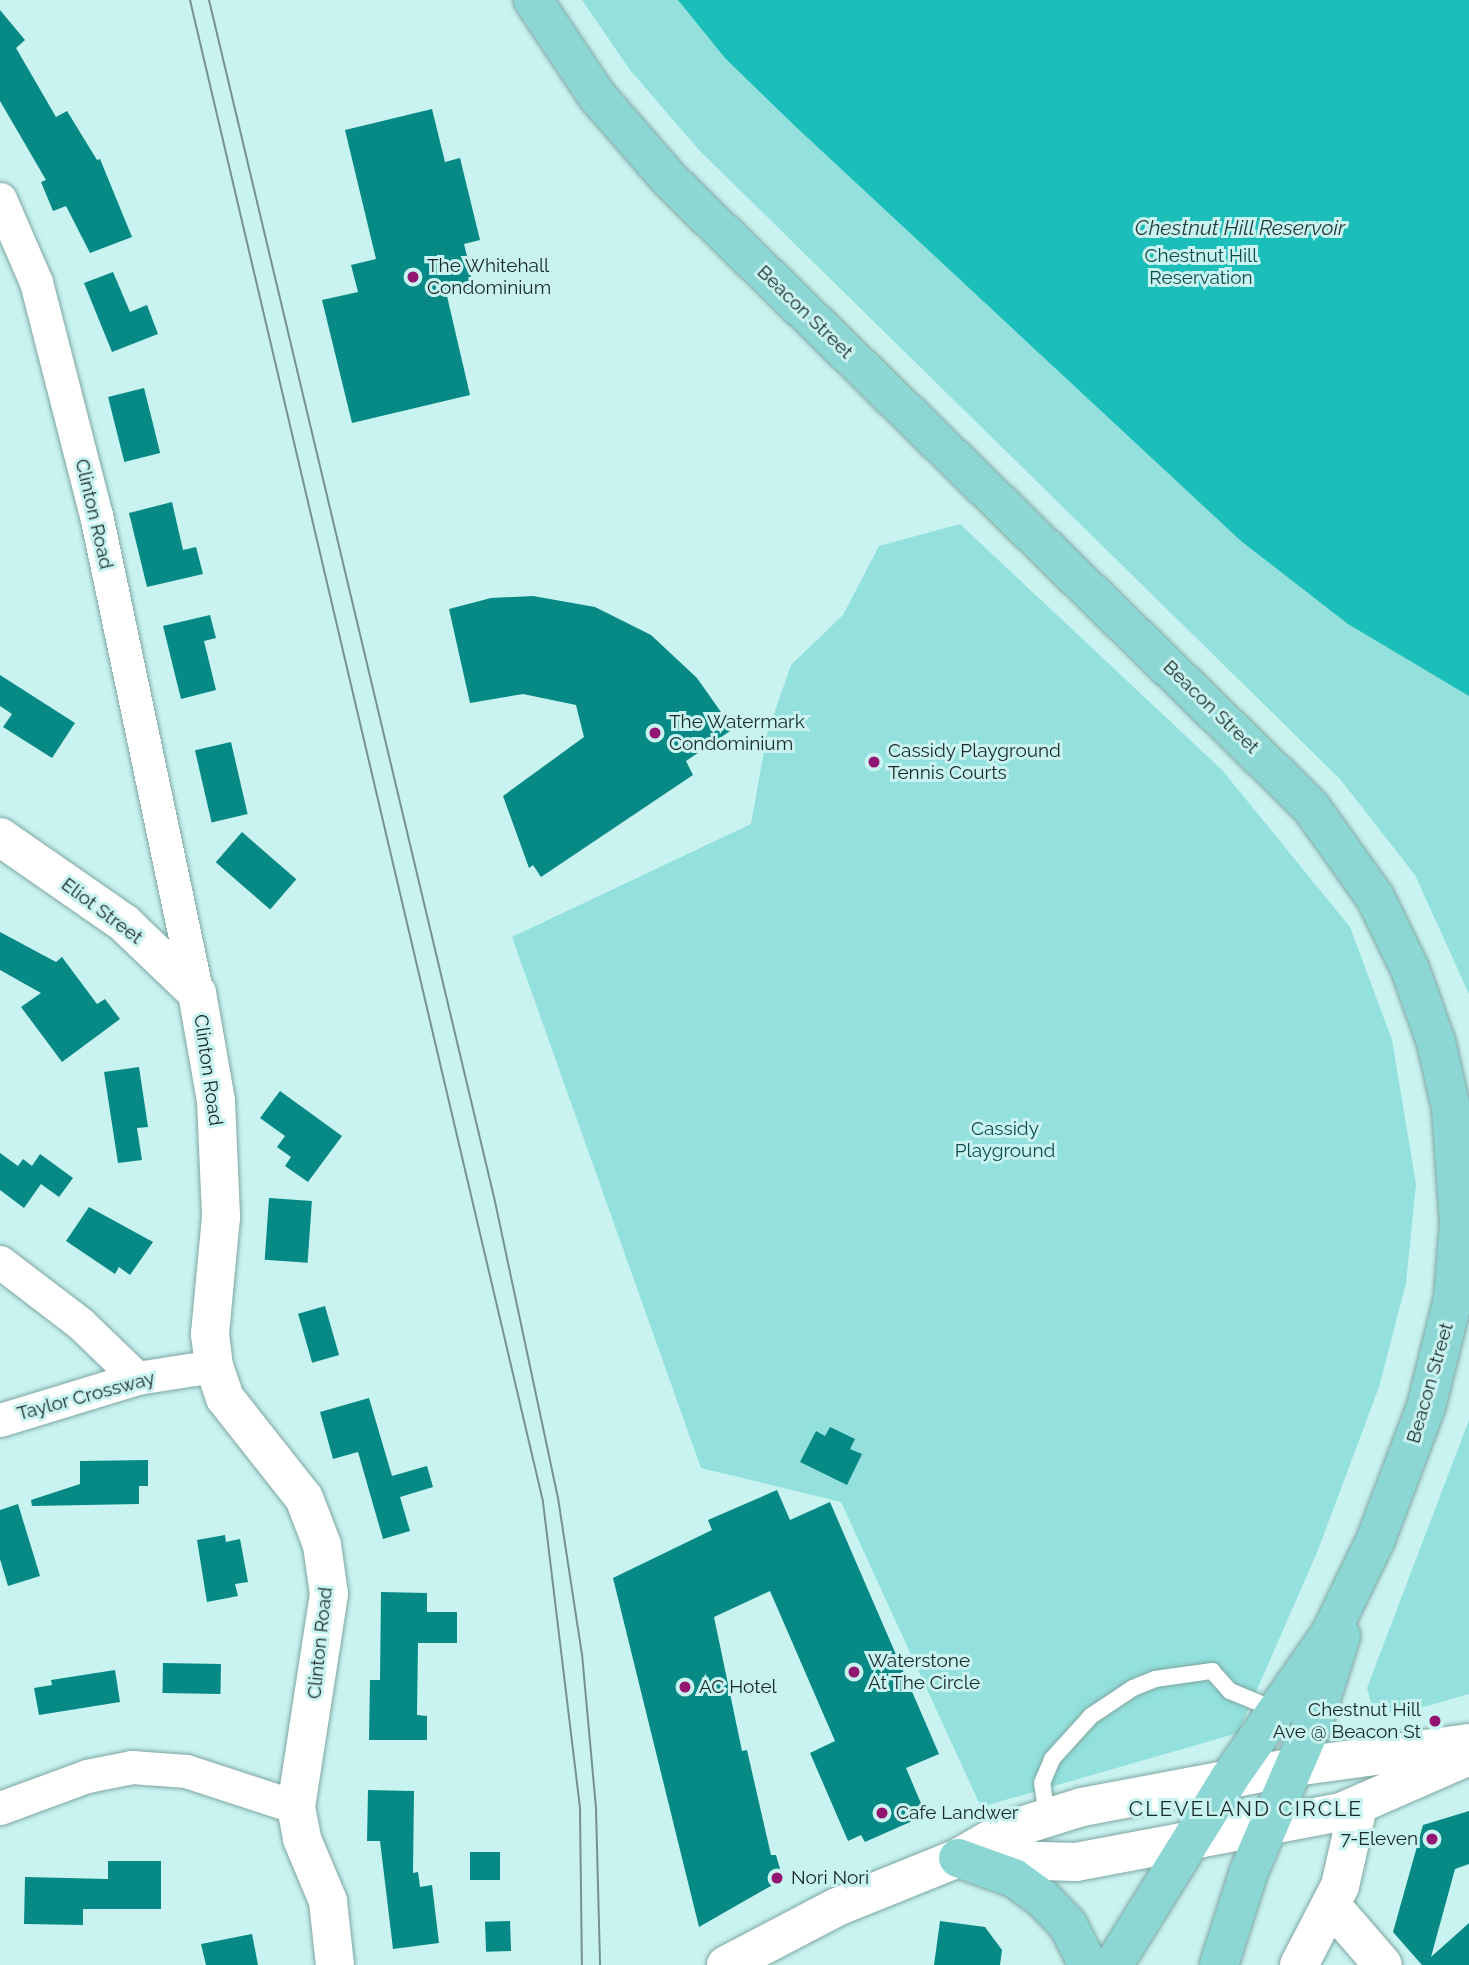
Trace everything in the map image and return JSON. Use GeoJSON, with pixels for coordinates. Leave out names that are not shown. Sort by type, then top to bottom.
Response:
{"type":"FeatureCollection","features":[{"type":"Feature","properties":{"kind":"main road","name":"Beacon Street"},"geometry":{"type":"LineString","coordinates":[[533,0],[597,96],[670,180],[1253,748],[1333,834],[1375,897],[1420,993],[1462,1143],[1458,1262],[1445,1340],[1416,1433],[1352,1594],[1327,1685],[1267,1827],[1219,1965]]}},
{"type":"Feature","properties":{"kind":"main road","name":"Beacon Street"},"geometry":{"type":"LineString","coordinates":[[1112,1965],[1229,1779],[1352,1594]]}},
{"type":"Feature","properties":{"kind":"main road"},"geometry":{"type":"LineString","coordinates":[[958,1858],[1014,1878],[1044,1900],[1068,1925],[1088,1965]]}},
{"type":"Feature","properties":{"kind":"street","name":"Clinton Road"},"geometry":{"type":"LineString","coordinates":[[0,199],[36,282],[96,515],[197,993],[216,1101],[221,1217],[210,1334],[215,1366],[225,1398],[304,1498],[322,1545],[329,1594],[296,1807],[302,1839],[328,1901],[335,1965]]}},
{"type":"Feature","properties":{"kind":"street","name":"Eliot Street"},"geometry":{"type":"LineString","coordinates":[[0,837],[124,923],[197,993]]}},
{"type":"Feature","properties":{"kind":"street"},"geometry":{"type":"LineString","coordinates":[[0,1262],[81,1324],[137,1378]]}},
{"type":"Feature","properties":{"kind":"street","name":"Taylor Crossway"},"geometry":{"type":"LineString","coordinates":[[0,1420],[137,1378],[215,1366]]}},
{"type":"Feature","properties":{"kind":"street"},"geometry":{"type":"LineString","coordinates":[[726,1965],[843,1904],[958,1858],[1005,1831],[1047,1817],[1294,1767],[1469,1743]]}},
{"type":"Feature","properties":{"kind":"street"},"geometry":{"type":"LineString","coordinates":[[958,1858],[1057,1863],[1267,1827],[1358,1807],[1469,1756]]}},
{"type":"Feature","properties":{"kind":"street"},"geometry":{"type":"LineString","coordinates":[[0,1808],[87,1776],[132,1767],[186,1771],[296,1807]]}},
{"type":"Feature","properties":{"kind":"street"},"geometry":{"type":"LineString","coordinates":[[1299,1965],[1331,1905],[1349,1859],[1358,1807]]}},
{"type":"Feature","properties":{"kind":"street"},"geometry":{"type":"LineString","coordinates":[[1331,1905],[1383,1965]]}},
{"type":"Feature","properties":{"kind":"lane"},"geometry":{"type":"LineString","coordinates":[[1047,1817],[1042,1783],[1052,1759],[1091,1716],[1133,1688],[1155,1679],[1212,1671],[1230,1691],[1276,1710]]}},
{"type":"Feature","properties":{"kind":"green space","name":"Chestnut Hill Reservoir"},"geometry":{"type":"Polygon","coordinates":[[[582,0],[1469,0],[1469,994],[1415,875],[1340,779],[700,151],[630,70],[582,0]]]}},
{"type":"Feature","properties":{"kind":"green space","name":"Cassidy Playground"},"geometry":{"type":"Polygon","coordinates":[[[960,524],[1222,770],[1350,927],[1392,1040],[1416,1184],[1406,1283],[1379,1387],[1318,1550],[1238,1733],[981,1807],[841,1502],[701,1468],[512,937],[751,824],[767,734],[791,665],[843,615],[879,546],[960,524]]]}},
{"type":"Feature","properties":{"kind":"green space"},"geometry":{"type":"Polygon","coordinates":[[[1469,1420],[1469,1694],[1402,1713],[1382,1712],[1372,1706],[1367,1688],[1469,1420]]]}},
{"type":"Feature","properties":{"kind":"water","name":"Chestnut Hill Reservoir"},"geometry":{"type":"Polygon","coordinates":[[[678,0],[1469,0],[1469,696],[1348,624],[1241,541],[795,126],[725,58],[678,0]]]}},
{"type":"Feature","properties":{"kind":"building"},"geometry":{"type":"Polygon","coordinates":[[[0,10],[25,40],[16,48],[56,117],[67,111],[97,160],[100,159],[132,237],[90,253],[66,206],[53,211],[41,182],[46,180],[0,101],[0,10]]]}},
{"type":"Feature","properties":{"kind":"building","name":"The Whitehall Condominium"},"geometry":{"type":"Polygon","coordinates":[[[432,109],[445,162],[460,158],[480,240],[464,244],[475,289],[447,296],[470,395],[352,423],[322,300],[358,292],[351,265],[376,259],[345,130],[432,109]]]}},
{"type":"Feature","properties":{"kind":"building"},"geometry":{"type":"Polygon","coordinates":[[[113,272],[130,312],[147,305],[158,334],[112,352],[84,283],[113,272]]]}},
{"type":"Feature","properties":{"kind":"building"},"geometry":{"type":"Polygon","coordinates":[[[144,388],[160,453],[124,462],[108,397],[144,388]]]}},
{"type":"Feature","properties":{"kind":"building"},"geometry":{"type":"Polygon","coordinates":[[[172,502],[183,550],[196,547],[203,574],[147,587],[129,513],[172,502]]]}},
{"type":"Feature","properties":{"kind":"building","name":"The Watermark Condominium"},"geometry":{"type":"Polygon","coordinates":[[[533,596],[595,607],[651,635],[697,678],[733,729],[686,761],[693,775],[541,877],[533,865],[529,868],[503,796],[584,737],[576,705],[523,694],[470,703],[449,609],[491,598],[533,596]]]}},
{"type":"Feature","properties":{"kind":"building"},"geometry":{"type":"Polygon","coordinates":[[[210,615],[216,638],[204,641],[216,690],[181,699],[163,626],[210,615]]]}},
{"type":"Feature","properties":{"kind":"building"},"geometry":{"type":"Polygon","coordinates":[[[0,675],[75,723],[52,758],[3,727],[12,714],[0,706],[0,675]]]}},
{"type":"Feature","properties":{"kind":"building"},"geometry":{"type":"Polygon","coordinates":[[[231,742],[248,814],[212,822],[195,750],[231,742]]]}},
{"type":"Feature","properties":{"kind":"building"},"geometry":{"type":"Polygon","coordinates":[[[242,832],[296,879],[270,909],[216,862],[242,832]]]}},
{"type":"Feature","properties":{"kind":"building"},"geometry":{"type":"Polygon","coordinates":[[[0,932],[56,962],[62,957],[97,1004],[105,999],[120,1019],[62,1062],[21,1007],[41,993],[0,970],[0,932]]]}},
{"type":"Feature","properties":{"kind":"building"},"geometry":{"type":"Polygon","coordinates":[[[139,1067],[148,1127],[137,1128],[142,1160],[118,1163],[104,1072],[139,1067]]]}},
{"type":"Feature","properties":{"kind":"building"},"geometry":{"type":"Polygon","coordinates":[[[280,1091],[342,1136],[308,1182],[285,1166],[291,1157],[277,1147],[285,1136],[260,1118],[280,1091]]]}},
{"type":"Feature","properties":{"kind":"building"},"geometry":{"type":"Polygon","coordinates":[[[0,1153],[18,1166],[23,1159],[32,1166],[40,1154],[73,1178],[59,1197],[41,1184],[24,1208],[0,1190],[0,1153]]]}},
{"type":"Feature","properties":{"kind":"building"},"geometry":{"type":"Polygon","coordinates":[[[269,1198],[312,1201],[308,1263],[265,1260],[269,1198]]]}},
{"type":"Feature","properties":{"kind":"building"},"geometry":{"type":"Polygon","coordinates":[[[89,1207],[153,1242],[130,1275],[119,1267],[115,1274],[66,1241],[89,1207]]]}},
{"type":"Feature","properties":{"kind":"building"},"geometry":{"type":"Polygon","coordinates":[[[325,1306],[339,1355],[312,1363],[298,1314],[325,1306]]]}},
{"type":"Feature","properties":{"kind":"building"},"geometry":{"type":"Polygon","coordinates":[[[369,1398],[392,1476],[427,1466],[433,1487],[400,1497],[410,1531],[383,1539],[358,1452],[333,1459],[320,1412],[369,1398]]]}},
{"type":"Feature","properties":{"kind":"building"},"geometry":{"type":"Polygon","coordinates":[[[830,1427],[855,1439],[850,1449],[862,1454],[847,1485],[800,1462],[816,1431],[825,1436],[830,1427]]]}},
{"type":"Feature","properties":{"kind":"building"},"geometry":{"type":"Polygon","coordinates":[[[148,1460],[148,1486],[139,1486],[139,1504],[32,1506],[31,1500],[80,1484],[80,1461],[148,1460]]]}},
{"type":"Feature","properties":{"kind":"building"},"geometry":{"type":"Polygon","coordinates":[[[777,1490],[790,1520],[830,1502],[939,1754],[906,1768],[926,1815],[865,1842],[861,1835],[848,1841],[810,1753],[835,1741],[770,1591],[714,1617],[742,1751],[747,1750],[771,1855],[776,1855],[783,1879],[699,1927],[613,1578],[712,1530],[708,1520],[777,1490]]]}},
{"type":"Feature","properties":{"kind":"building"},"geometry":{"type":"Polygon","coordinates":[[[18,1504],[40,1576],[8,1586],[0,1559],[0,1510],[18,1504]]]}},
{"type":"Feature","properties":{"kind":"building"},"geometry":{"type":"Polygon","coordinates":[[[225,1535],[226,1542],[240,1539],[248,1582],[235,1584],[238,1596],[207,1602],[197,1540],[225,1535]]]}},
{"type":"Feature","properties":{"kind":"building"},"geometry":{"type":"Polygon","coordinates":[[[381,1592],[427,1593],[427,1612],[457,1612],[457,1643],[418,1643],[417,1715],[427,1716],[427,1740],[369,1740],[370,1680],[380,1680],[381,1592]]]}},
{"type":"Feature","properties":{"kind":"building"},"geometry":{"type":"Polygon","coordinates":[[[163,1663],[221,1664],[220,1694],[162,1693],[163,1663]]]}},
{"type":"Feature","properties":{"kind":"building"},"geometry":{"type":"Polygon","coordinates":[[[115,1670],[120,1702],[39,1715],[34,1688],[52,1685],[51,1680],[115,1670]]]}},
{"type":"Feature","properties":{"kind":"building"},"geometry":{"type":"Polygon","coordinates":[[[368,1790],[414,1791],[413,1873],[418,1872],[420,1887],[432,1885],[439,1943],[393,1949],[380,1841],[367,1841],[368,1790]]]}},
{"type":"Feature","properties":{"kind":"building"},"geometry":{"type":"Polygon","coordinates":[[[1469,1811],[1469,1864],[1455,1869],[1431,1957],[1469,1923],[1469,1965],[1422,1965],[1393,1932],[1423,1825],[1469,1811]]]}},
{"type":"Feature","properties":{"kind":"building"},"geometry":{"type":"Polygon","coordinates":[[[470,1852],[500,1852],[500,1880],[470,1880],[470,1852]]]}},
{"type":"Feature","properties":{"kind":"building"},"geometry":{"type":"Polygon","coordinates":[[[108,1861],[161,1861],[161,1909],[83,1909],[83,1925],[24,1924],[25,1877],[108,1879],[108,1861]]]}},
{"type":"Feature","properties":{"kind":"building"},"geometry":{"type":"Polygon","coordinates":[[[510,1921],[511,1951],[486,1952],[485,1922],[510,1921]]]}},
{"type":"Feature","properties":{"kind":"building"},"geometry":{"type":"Polygon","coordinates":[[[940,1921],[985,1927],[1002,1950],[1000,1965],[934,1965],[940,1921]]]}},
{"type":"Feature","properties":{"kind":"building"},"geometry":{"type":"Polygon","coordinates":[[[252,1934],[258,1965],[206,1965],[201,1944],[252,1934]]]}},
{"type":"Feature","properties":{"kind":"tram line"},"geometry":{"type":"LineString","coordinates":[[190,0],[543,1502],[580,1810],[582,1965]]}},
{"type":"Feature","properties":{"kind":"tram line"},"geometry":{"type":"LineString","coordinates":[[209,0],[494,1197],[558,1498],[582,1654],[596,1809],[600,1965]]}},
{"type":"Feature","properties":{"kind":"place","name":"The Whitehall Condominium"},"geometry":{"type":"Point","coordinates":[413,277]}},
{"type":"Feature","properties":{"kind":"place","name":"The Watermark Condominium"},"geometry":{"type":"Point","coordinates":[655,733]}},
{"type":"Feature","properties":{"kind":"place","name":"Cassidy Playground Tennis Courts"},"geometry":{"type":"Point","coordinates":[874,762]}},
{"type":"Feature","properties":{"kind":"place","name":"Waterstone At The Circle"},"geometry":{"type":"Point","coordinates":[854,1672]}},
{"type":"Feature","properties":{"kind":"place","name":"AC Hotel"},"geometry":{"type":"Point","coordinates":[685,1687]}},
{"type":"Feature","properties":{"kind":"place","name":"Chestnut Hill Ave @ Beacon St"},"geometry":{"type":"Point","coordinates":[1435,1721]}},
{"type":"Feature","properties":{"kind":"place","name":"Cafe Landwer"},"geometry":{"type":"Point","coordinates":[882,1813]}},
{"type":"Feature","properties":{"kind":"place","name":"7-Eleven"},"geometry":{"type":"Point","coordinates":[1432,1839]}},
{"type":"Feature","properties":{"kind":"place","name":"Nori Nori"},"geometry":{"type":"Point","coordinates":[777,1878]}},
{"type":"Feature","properties":{"kind":"district","name":"CLEVELAND CIRCLE"},"geometry":{"type":"Point","coordinates":[1246,1809]}},
{"type":"Feature","properties":{"kind":"park label","name":"Chestnut Hill Reservation"},"geometry":{"type":"Point","coordinates":[1201,267]}}]}
